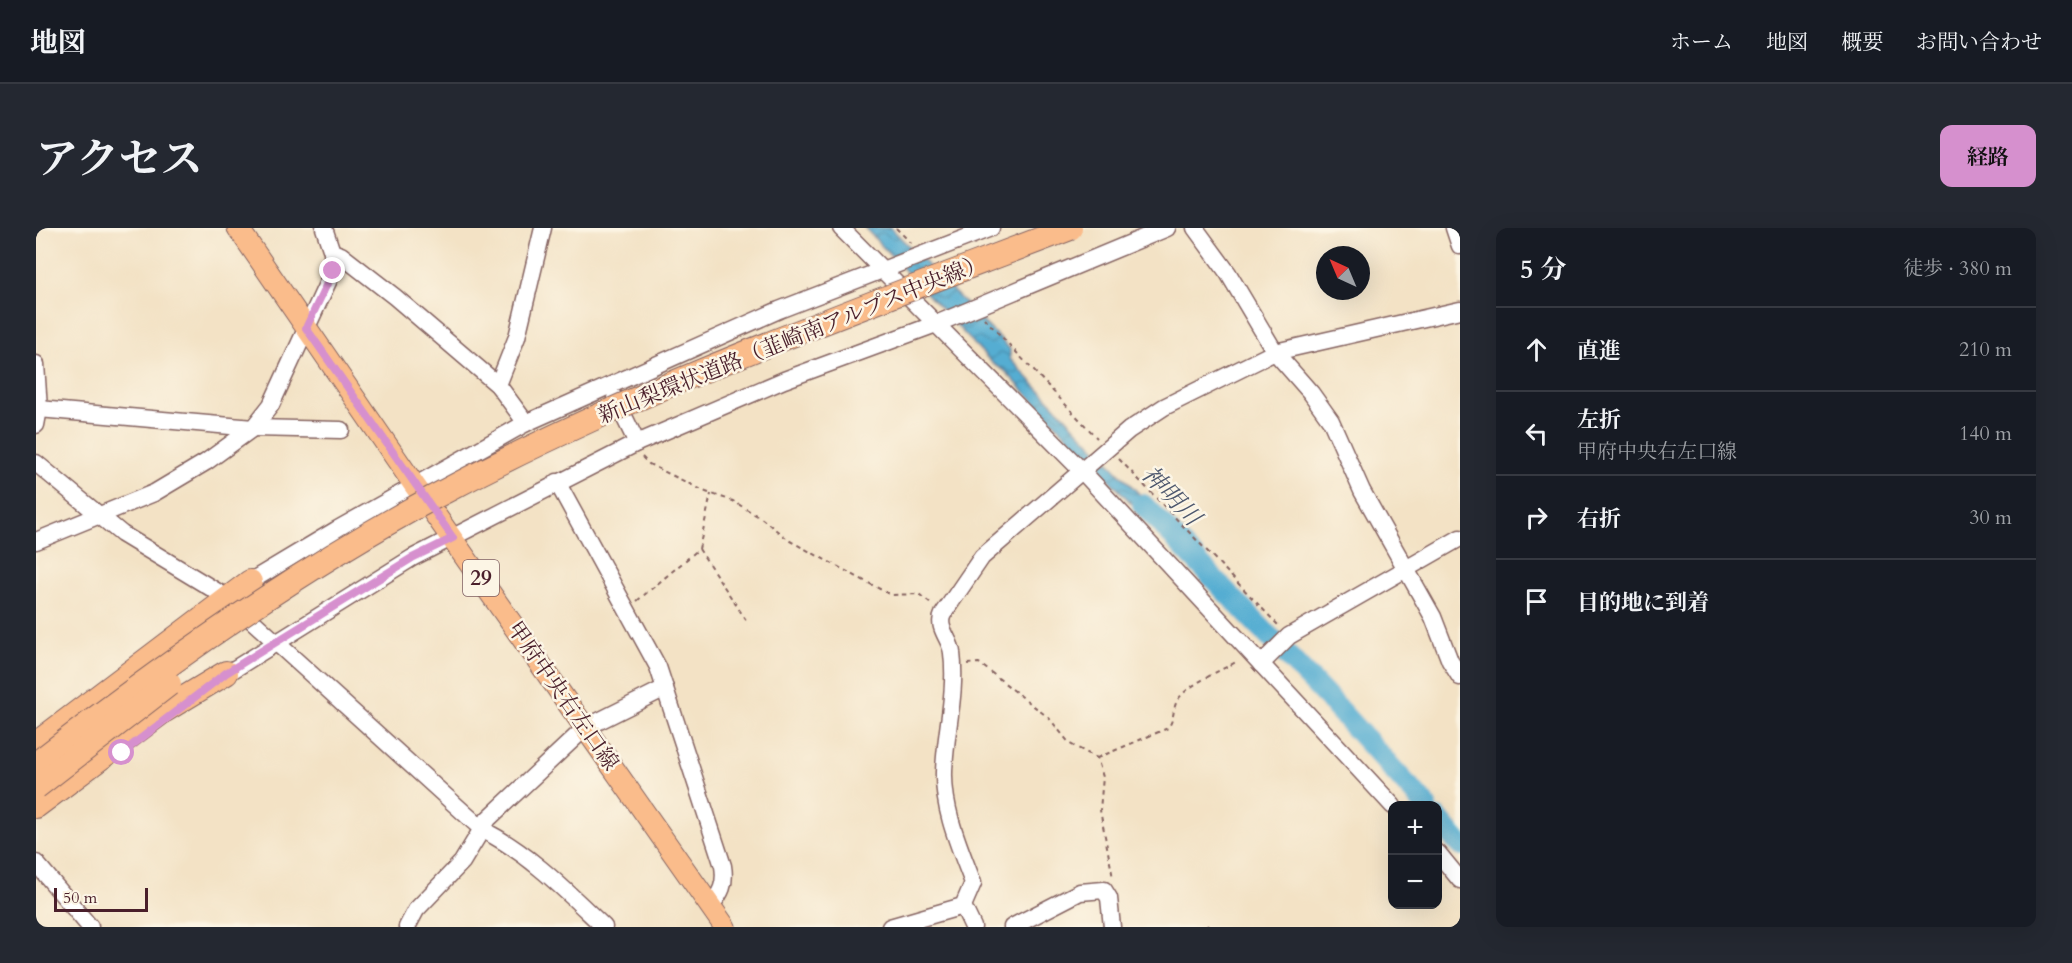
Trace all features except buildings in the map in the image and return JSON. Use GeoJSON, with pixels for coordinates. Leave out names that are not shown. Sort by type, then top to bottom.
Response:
{"type":"FeatureCollection","features":[{"type":"Feature","properties":{"kind":"highway","name":"新山梨環状道路（韮崎南アルプス中央線）"},"geometry":{"type":"LineString","coordinates":[[36,764],[130,692],[272,593],[437,496],[517,455],[737,356],[1070,228]]}},
{"type":"Feature","properties":{"kind":"highway","name":"新山梨環状道路（韮崎南アルプス中央線）"},"geometry":{"type":"LineString","coordinates":[[36,787],[224,645],[517,455]]}},
{"type":"Feature","properties":{"kind":"highway"},"geometry":{"type":"LineString","coordinates":[[36,744],[250,582]]}},
{"type":"Feature","properties":{"kind":"highway"},"geometry":{"type":"LineString","coordinates":[[36,806],[163,711],[226,673]]}},
{"type":"Feature","properties":{"kind":"main road","name":"甲府中央右左口線"},"geometry":{"type":"LineString","coordinates":[[238,228],[415,486],[725,927]]}},
{"type":"Feature","properties":{"kind":"street"},"geometry":{"type":"LineString","coordinates":[[36,541],[154,493],[206,462],[253,428],[271,405],[333,271],[332,252],[324,228]]}},
{"type":"Feature","properties":{"kind":"street"},"geometry":{"type":"LineString","coordinates":[[498,385],[517,337],[543,228]]}},
{"type":"Feature","properties":{"kind":"street"},"geometry":{"type":"LineString","coordinates":[[841,228],[887,268],[1084,471],[1260,658],[1389,801]]}},
{"type":"Feature","properties":{"kind":"street"},"geometry":{"type":"LineString","coordinates":[[250,582],[526,423],[779,310],[991,228]]}},
{"type":"Feature","properties":{"kind":"street"},"geometry":{"type":"LineString","coordinates":[[36,820],[226,673],[276,640],[412,558],[557,482],[637,443],[784,380],[941,322],[1167,228]]}},
{"type":"Feature","properties":{"kind":"street"},"geometry":{"type":"LineString","coordinates":[[1195,228],[1228,273],[1275,351],[1311,393],[1331,421],[1362,491],[1434,617],[1450,661],[1460,677]]}},
{"type":"Feature","properties":{"kind":"street"},"geometry":{"type":"LineString","coordinates":[[1454,228],[1460,246]]}},
{"type":"Feature","properties":{"kind":"street"},"geometry":{"type":"LineString","coordinates":[[332,252],[341,255],[395,297],[498,385],[526,423]]}},
{"type":"Feature","properties":{"kind":"street"},"geometry":{"type":"LineString","coordinates":[[973,927],[963,906],[973,883],[952,825],[944,773],[952,650],[940,624],[943,614],[982,557],[1084,471],[1106,449],[1164,407],[1275,351],[1460,310]]}},
{"type":"Feature","properties":{"kind":"street"},"geometry":{"type":"LineString","coordinates":[[36,364],[37,417],[341,430]]}},
{"type":"Feature","properties":{"kind":"street"},"geometry":{"type":"LineString","coordinates":[[609,385],[637,443]]}},
{"type":"Feature","properties":{"kind":"street"},"geometry":{"type":"LineString","coordinates":[[36,463],[99,517],[147,550],[227,598],[483,830],[509,843],[532,860],[604,927]]}},
{"type":"Feature","properties":{"kind":"street"},"geometry":{"type":"LineString","coordinates":[[557,482],[658,667],[723,866],[725,879],[721,893],[710,907]]}},
{"type":"Feature","properties":{"kind":"street"},"geometry":{"type":"LineString","coordinates":[[1260,658],[1288,638],[1460,538]]}},
{"type":"Feature","properties":{"kind":"street"},"geometry":{"type":"LineString","coordinates":[[36,731],[125,664],[227,598]]}},
{"type":"Feature","properties":{"kind":"street"},"geometry":{"type":"LineString","coordinates":[[407,927],[416,910],[462,862],[488,819],[585,728],[665,688]]}},
{"type":"Feature","properties":{"kind":"street"},"geometry":{"type":"LineString","coordinates":[[1439,855],[1460,880]]}},
{"type":"Feature","properties":{"kind":"street"},"geometry":{"type":"LineString","coordinates":[[36,863],[90,927]]}},
{"type":"Feature","properties":{"kind":"street"},"geometry":{"type":"LineString","coordinates":[[1012,927],[1080,892],[1104,890],[1109,898],[1112,927]]}},
{"type":"Feature","properties":{"kind":"street"},"geometry":{"type":"LineString","coordinates":[[890,927],[963,906]]}},
{"type":"Feature","properties":{"kind":"path"},"geometry":{"type":"LineString","coordinates":[[896,228],[918,256]]}},
{"type":"Feature","properties":{"kind":"path"},"geometry":{"type":"LineString","coordinates":[[972,308],[1288,638]]}},
{"type":"Feature","properties":{"kind":"path"},"geometry":{"type":"LineString","coordinates":[[637,443],[640,455],[649,464],[711,494],[733,501],[790,541],[891,595],[919,594],[943,614]]}},
{"type":"Feature","properties":{"kind":"path"},"geometry":{"type":"LineString","coordinates":[[625,610],[699,549],[711,494]]}},
{"type":"Feature","properties":{"kind":"path"},"geometry":{"type":"LineString","coordinates":[[699,549],[748,623]]}},
{"type":"Feature","properties":{"kind":"path"},"geometry":{"type":"LineString","coordinates":[[1097,758],[1168,728],[1174,720],[1178,699],[1188,690],[1260,658]]}},
{"type":"Feature","properties":{"kind":"path"},"geometry":{"type":"LineString","coordinates":[[952,666],[980,663],[1050,718],[1070,744],[1097,758],[1103,777],[1100,810],[1113,878],[1104,890]]}},
{"type":"Feature","properties":{"kind":"water"},"geometry":{"type":"Polygon","coordinates":[[[865,228],[891,228],[1010,349],[1010,359],[1168,524],[1159,532],[1004,370],[993,364],[865,228]]]}},
{"type":"Feature","properties":{"kind":"waterway","name":"神明川"},"geometry":{"type":"LineString","coordinates":[[1143,505],[1327,697],[1421,801]]}},
{"type":"Feature","properties":{"kind":"waterway","name":"神明川"},"geometry":{"type":"LineString","coordinates":[[1442,824],[1460,845]]}},
{"type":"Feature","properties":{"kind":"route"},"geometry":{"type":"LineString","coordinates":[[122,753],[175,715],[226,673],[276,640],[412,558],[453,538],[306,328],[333,271]]}}]}
